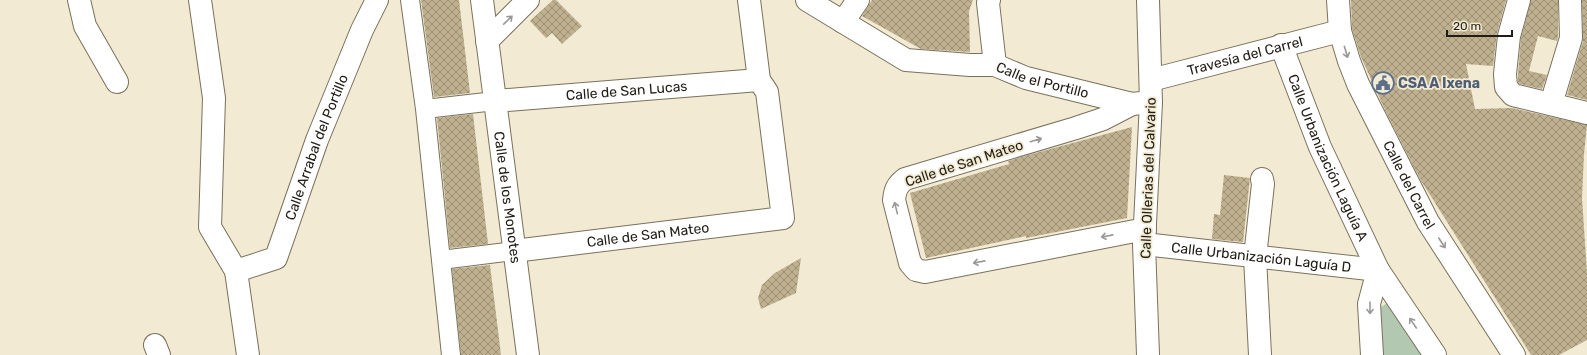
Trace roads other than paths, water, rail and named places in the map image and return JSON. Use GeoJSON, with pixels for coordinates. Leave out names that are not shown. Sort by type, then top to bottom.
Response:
{"type":"FeatureCollection","features":[{"type":"Feature","properties":{"kind":"street"},"geometry":{"type":"LineString","coordinates":[[79,0],[85,26],[117,82]]}},
{"type":"Feature","properties":{"kind":"street"},"geometry":{"type":"LineString","coordinates":[[200,0],[214,98],[210,227],[236,271],[248,355]]}},
{"type":"Feature","properties":{"kind":"street","name":"Calle Arrabal del Portillo"},"geometry":{"type":"LineString","coordinates":[[236,271],[276,258],[317,140],[362,30],[377,0]]}},
{"type":"Feature","properties":{"kind":"street"},"geometry":{"type":"LineString","coordinates":[[410,0],[424,109],[450,355]]}},
{"type":"Feature","properties":{"kind":"street","name":"Calle de los Monotes"},"geometry":{"type":"LineString","coordinates":[[482,0],[528,355]]}},
{"type":"Feature","properties":{"kind":"street"},"geometry":{"type":"LineString","coordinates":[[487,41],[528,0]]}},
{"type":"Feature","properties":{"kind":"street"},"geometry":{"type":"LineString","coordinates":[[749,0],[759,80]]}},
{"type":"Feature","properties":{"kind":"street","name":"Calle el Portillo"},"geometry":{"type":"LineString","coordinates":[[807,0],[906,60],[970,66],[995,64],[1026,78],[1141,103]]}},
{"type":"Feature","properties":{"kind":"street"},"geometry":{"type":"LineString","coordinates":[[843,22],[858,0]]}},
{"type":"Feature","properties":{"kind":"street"},"geometry":{"type":"LineString","coordinates":[[989,0],[988,3],[995,64]]}},
{"type":"Feature","properties":{"kind":"street","name":"Calle Ollerias del Calvario"},"geometry":{"type":"LineString","coordinates":[[1148,0],[1151,80],[1141,103],[1148,355]]}},
{"type":"Feature","properties":{"kind":"street","name":"Calle del Carrel"},"geometry":{"type":"LineString","coordinates":[[1338,0],[1340,31],[1358,84],[1425,216],[1514,355]]}},
{"type":"Feature","properties":{"kind":"street"},"geometry":{"type":"LineString","coordinates":[[1519,0],[1509,36],[1505,74],[1506,87],[1513,95],[1587,114]]}},
{"type":"Feature","properties":{"kind":"street"},"geometry":{"type":"LineString","coordinates":[[1552,104],[1571,38],[1570,0]]}},
{"type":"Feature","properties":{"kind":"street","name":"Travesía del Carrel"},"geometry":{"type":"LineString","coordinates":[[1151,80],[1234,62],[1280,45],[1340,31]]}},
{"type":"Feature","properties":{"kind":"street","name":"Calle Urbanización Laguía A"},"geometry":{"type":"LineString","coordinates":[[1280,45],[1320,147],[1378,270],[1435,355]]}},
{"type":"Feature","properties":{"kind":"street","name":"Calle de San Lucas"},"geometry":{"type":"LineString","coordinates":[[495,101],[759,80]]}},
{"type":"Feature","properties":{"kind":"street","name":"Calle de San Mateo"},"geometry":{"type":"LineString","coordinates":[[514,251],[783,218],[767,92],[759,80]]}},
{"type":"Feature","properties":{"kind":"street"},"geometry":{"type":"LineString","coordinates":[[424,109],[495,101]]}},
{"type":"Feature","properties":{"kind":"street","name":"Calle de San Mateo"},"geometry":{"type":"LineString","coordinates":[[1141,103],[1103,119],[1076,128],[905,179],[898,184],[895,190],[894,200],[910,263],[916,270],[925,272],[1144,236]]}},
{"type":"Feature","properties":{"kind":"street"},"geometry":{"type":"LineString","coordinates":[[1260,355],[1255,257],[1263,184],[1262,179]]}},
{"type":"Feature","properties":{"kind":"street","name":"Calle Urbanización Laguía D"},"geometry":{"type":"LineString","coordinates":[[1144,236],[1255,257],[1378,270]]}},
{"type":"Feature","properties":{"kind":"street"},"geometry":{"type":"LineString","coordinates":[[441,260],[514,251]]}},
{"type":"Feature","properties":{"kind":"street"},"geometry":{"type":"LineString","coordinates":[[1372,355],[1369,304],[1378,270]]}},
{"type":"Feature","properties":{"kind":"place","name":"CSA A Ixena"},"geometry":{"type":"Point","coordinates":[1383,83]}}]}
